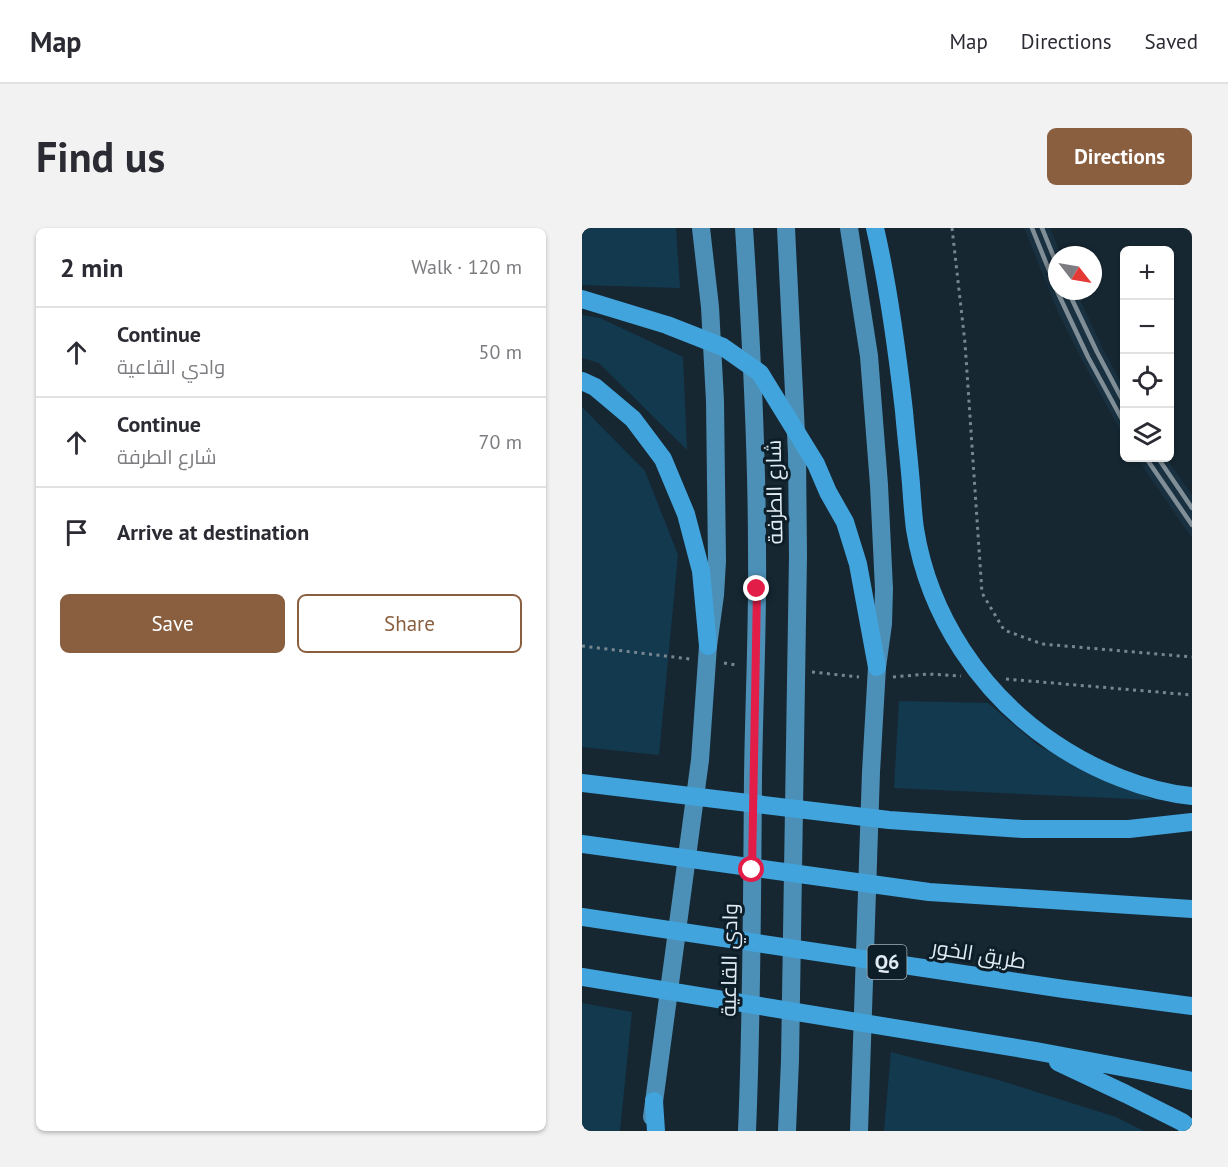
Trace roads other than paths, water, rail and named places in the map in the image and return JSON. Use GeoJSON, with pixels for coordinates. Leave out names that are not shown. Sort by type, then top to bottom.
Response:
{"type":"FeatureCollection","features":[{"type":"Feature","properties":{"kind":"highway"},"geometry":{"type":"LineString","coordinates":[[876,228],[886,279],[903,408],[915,529],[927,576],[945,622],[970,663],[1002,701],[1033,729],[1068,753],[1106,772],[1145,786],[1192,796]]}},
{"type":"Feature","properties":{"kind":"highway"},"geometry":{"type":"LineString","coordinates":[[582,299],[668,325],[723,347],[760,373],[816,464],[845,522],[858,564],[875,674]]}},
{"type":"Feature","properties":{"kind":"highway"},"geometry":{"type":"LineString","coordinates":[[582,381],[595,387],[633,419],[663,459],[686,514],[700,571],[708,646]]}},
{"type":"Feature","properties":{"kind":"highway"},"geometry":{"type":"LineString","coordinates":[[582,783],[889,820],[989,827],[1129,829],[1192,822]]}},
{"type":"Feature","properties":{"kind":"highway"},"geometry":{"type":"LineString","coordinates":[[582,844],[928,892],[1192,909]]}},
{"type":"Feature","properties":{"kind":"highway","name":"طريق الخور"},"geometry":{"type":"LineString","coordinates":[[582,917],[1192,1006]]}},
{"type":"Feature","properties":{"kind":"highway"},"geometry":{"type":"LineString","coordinates":[[582,978],[1035,1051],[1192,1081]]}},
{"type":"Feature","properties":{"kind":"highway"},"geometry":{"type":"LineString","coordinates":[[1035,1051],[1182,1122],[1192,1130]]}},
{"type":"Feature","properties":{"kind":"highway"},"geometry":{"type":"LineString","coordinates":[[654,1101],[656,1131]]}},
{"type":"Feature","properties":{"kind":"main road"},"geometry":{"type":"LineString","coordinates":[[650,1131],[700,760],[717,561],[715,401],[710,307],[701,228]]}},
{"type":"Feature","properties":{"kind":"main road","name":"شارع الطرفة"},"geometry":{"type":"LineString","coordinates":[[744,228],[755,446],[757,548],[757,651],[753,754]]}},
{"type":"Feature","properties":{"kind":"main road","name":"شارع الطرفة"},"geometry":{"type":"LineString","coordinates":[[786,228],[797,454],[798,556],[787,1131]]}},
{"type":"Feature","properties":{"kind":"main road"},"geometry":{"type":"LineString","coordinates":[[849,228],[869,357],[884,589],[883,624],[875,674],[860,1131]]}},
{"type":"Feature","properties":{"kind":"main road","name":"وادي القاعية"},"geometry":{"type":"LineString","coordinates":[[747,1131],[750,1056],[753,754]]}},
{"type":"Feature","properties":{"kind":"railway"},"geometry":{"type":"LineString","coordinates":[[1032,228],[1048,268]]}},
{"type":"Feature","properties":{"kind":"railway"},"geometry":{"type":"LineString","coordinates":[[1042,228],[1049,246]]}},
{"type":"Feature","properties":{"kind":"railway"},"geometry":{"type":"LineString","coordinates":[[1061,300],[1088,357],[1120,416]]}},
{"type":"Feature","properties":{"kind":"railway"},"geometry":{"type":"LineString","coordinates":[[1072,300],[1120,395]]}},
{"type":"Feature","properties":{"kind":"railway"},"geometry":{"type":"LineString","coordinates":[[1149,462],[1192,525]]}},
{"type":"Feature","properties":{"kind":"railway"},"geometry":{"type":"LineString","coordinates":[[1161,462],[1192,508]]}}]}
